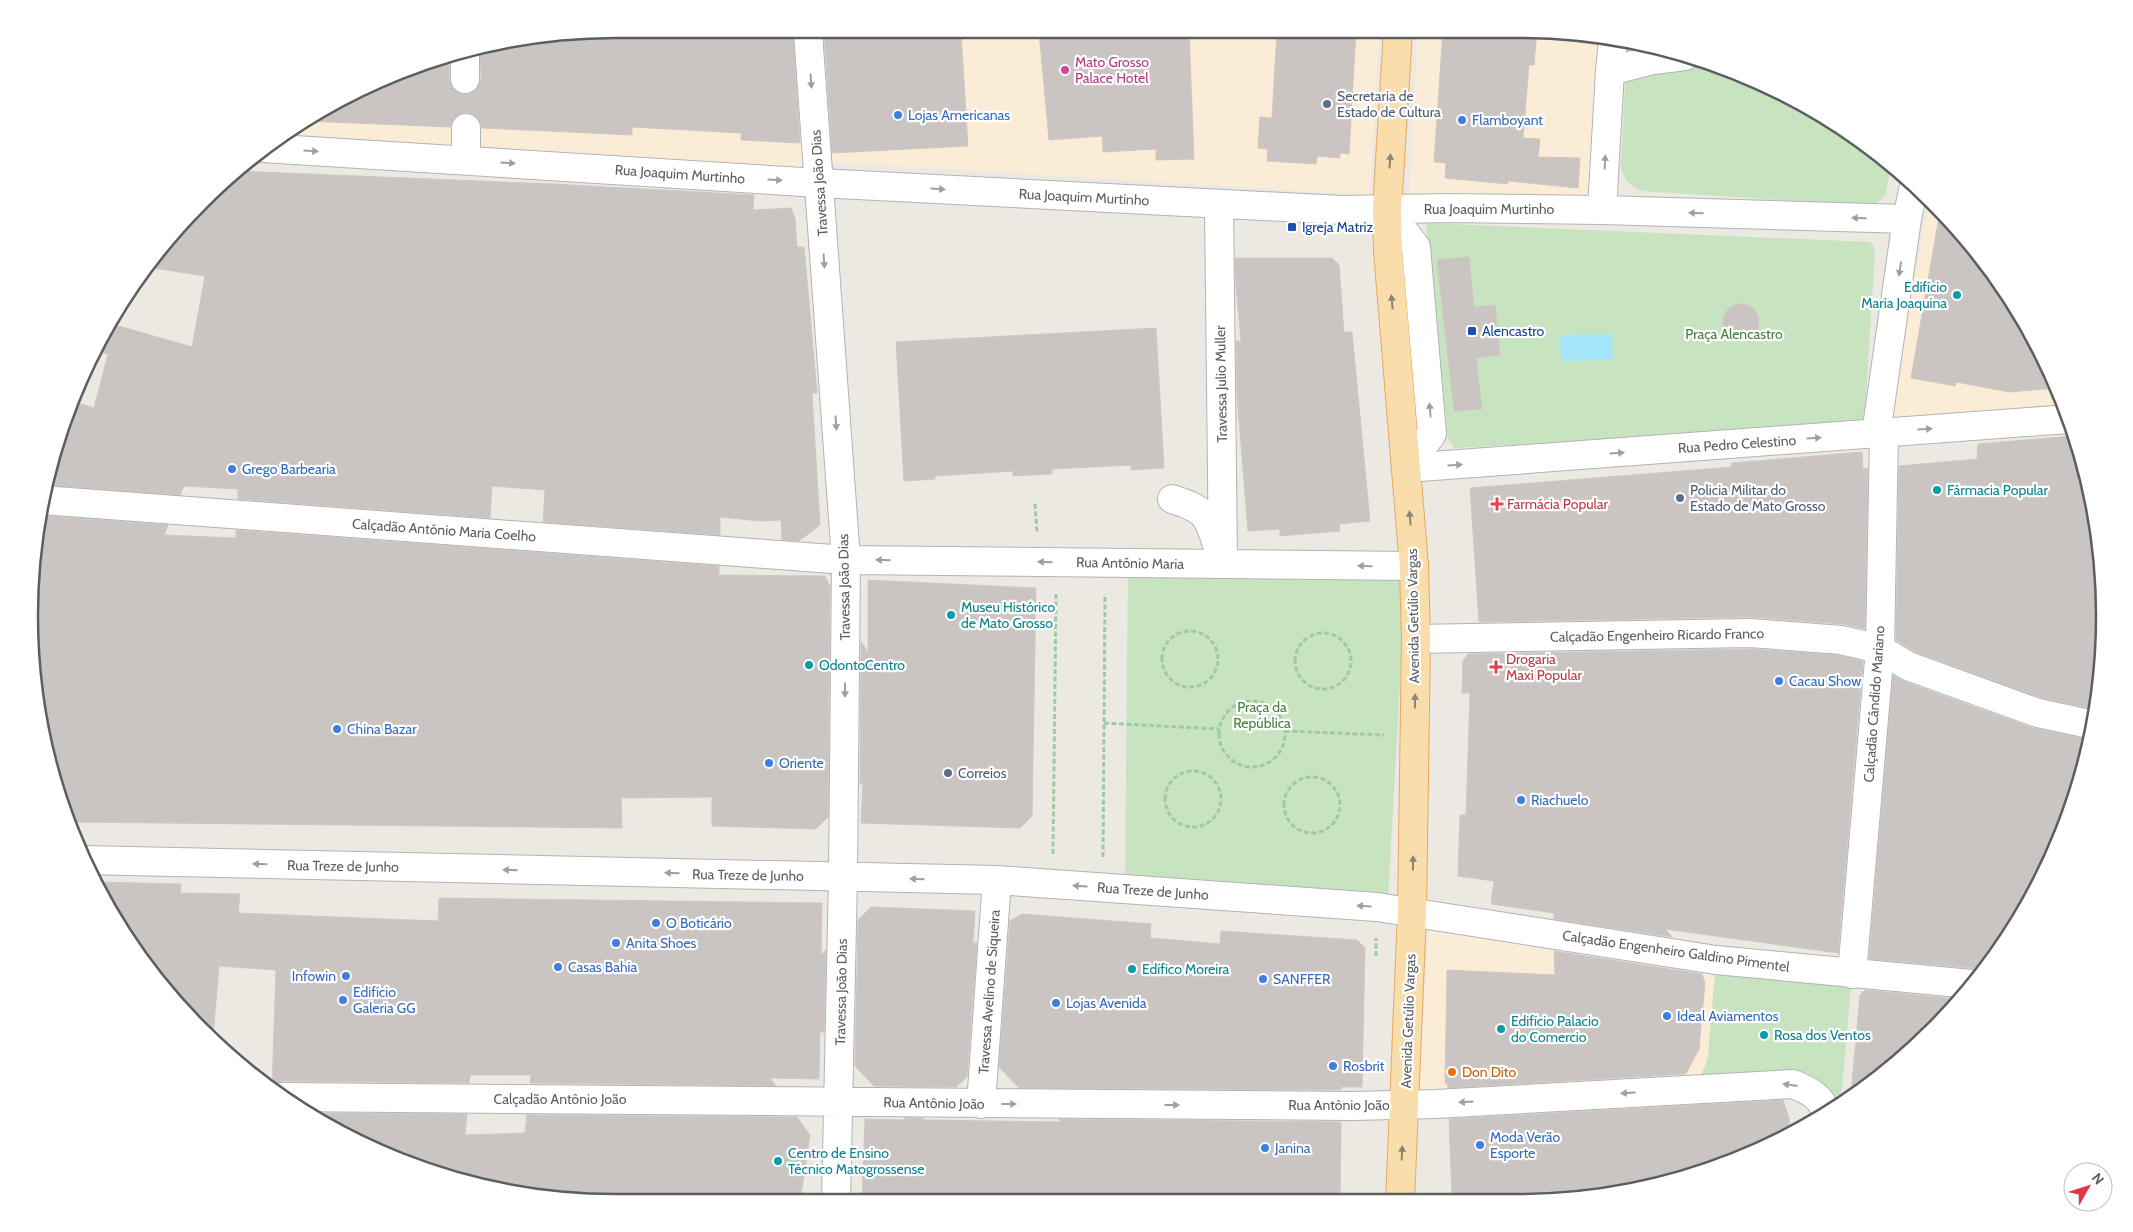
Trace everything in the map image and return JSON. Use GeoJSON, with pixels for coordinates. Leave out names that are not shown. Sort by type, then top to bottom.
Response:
{"type":"FeatureCollection","features":[{"type":"Feature","properties":{"kind":"main road","name":"Avenida Getúlio Vargas"},"geometry":{"type":"LineString","coordinates":[[1398,38],[1387,209],[1388,251],[1414,566],[1416,639],[1412,912],[1400,1194]]}},
{"type":"Feature","properties":{"kind":"street","name":"Travessa João Dias"},"geometry":{"type":"LineString","coordinates":[[808,38],[846,560],[843,877],[836,1194]]}},
{"type":"Feature","properties":{"kind":"street"},"geometry":{"type":"LineString","coordinates":[[1602,210],[1613,46]]}},
{"type":"Feature","properties":{"kind":"street"},"geometry":{"type":"LineString","coordinates":[[465,57],[465,79]]}},
{"type":"Feature","properties":{"kind":"street"},"geometry":{"type":"LineString","coordinates":[[1610,71],[1653,60],[1670,58]]}},
{"type":"Feature","properties":{"kind":"street"},"geometry":{"type":"LineString","coordinates":[[466,128],[466,160]]}},
{"type":"Feature","properties":{"kind":"street","name":"Rua Joaquim Murtinho"},"geometry":{"type":"LineString","coordinates":[[276,149],[819,183],[1342,210],[1602,210],[1907,219]]}},
{"type":"Feature","properties":{"kind":"street","name":"Calçadão Cândido Mariano"},"geometry":{"type":"LineString","coordinates":[[1852,974],[1880,649],[1880,434],[1907,219],[1912,194]]}},
{"type":"Feature","properties":{"kind":"street","name":"Travessa Julio Muller"},"geometry":{"type":"LineString","coordinates":[[1218,204],[1223,564]]}},
{"type":"Feature","properties":{"kind":"street","name":"Rua Pedro Celestino"},"geometry":{"type":"LineString","coordinates":[[1406,468],[2061,420]]}},
{"type":"Feature","properties":{"kind":"street"},"geometry":{"type":"LineString","coordinates":[[1172,499],[1199,509],[1206,517],[1223,564]]}},
{"type":"Feature","properties":{"kind":"street","name":"Calçadão Antônio Maria Coelho"},"geometry":{"type":"LineString","coordinates":[[50,501],[846,560]]}},
{"type":"Feature","properties":{"kind":"street","name":"Rua Antônio Maria"},"geometry":{"type":"LineString","coordinates":[[846,560],[1414,566]]}},
{"type":"Feature","properties":{"kind":"street","name":"Calçadão Engenheiro Ricardo Franco"},"geometry":{"type":"LineString","coordinates":[[1416,639],[1750,632],[1841,640],[1880,649],[1908,666],[2038,713],[2085,723]]}},
{"type":"Feature","properties":{"kind":"street","name":"Rua Treze de Junho"},"geometry":{"type":"LineString","coordinates":[[92,860],[997,880],[1377,907],[1412,912]]}},
{"type":"Feature","properties":{"kind":"street","name":"Travessa Avelino de Siqueira"},"geometry":{"type":"LineString","coordinates":[[982,1104],[997,880]]}},
{"type":"Feature","properties":{"kind":"street","name":"Calçadão Engenheiro Galdino Pimentel"},"geometry":{"type":"LineString","coordinates":[[1412,912],[1716,960],[1963,983]]}},
{"type":"Feature","properties":{"kind":"street","name":"Rua Antônio João"},"geometry":{"type":"LineString","coordinates":[[838,1101],[982,1104],[1404,1105],[1793,1084],[1811,1092],[1825,1105]]}},
{"type":"Feature","properties":{"kind":"street","name":"Calçadão Antônio João"},"geometry":{"type":"LineString","coordinates":[[295,1097],[838,1101]]}},
{"type":"Feature","properties":{"kind":"path"},"geometry":{"type":"LineString","coordinates":[[1035,504],[1037,539]]}},
{"type":"Feature","properties":{"kind":"path"},"geometry":{"type":"LineString","coordinates":[[1053,862],[1056,586]]}},
{"type":"Feature","properties":{"kind":"path"},"geometry":{"type":"LineString","coordinates":[[1104,865],[1105,588]]}},
{"type":"Feature","properties":{"kind":"path"},"geometry":{"type":"LineString","coordinates":[[1191,630],[1200,632],[1208,637],[1218,653],[1215,672],[1210,679],[1202,684],[1193,687],[1184,686],[1168,676],[1162,659],[1163,650],[1174,635],[1191,630]]}},
{"type":"Feature","properties":{"kind":"path"},"geometry":{"type":"LineString","coordinates":[[1324,633],[1342,640],[1347,647],[1351,665],[1348,674],[1342,682],[1335,687],[1326,689],[1316,688],[1305,683],[1297,671],[1295,662],[1300,644],[1315,634],[1324,633]]}},
{"type":"Feature","properties":{"kind":"path"},"geometry":{"type":"LineString","coordinates":[[1256,700],[1267,704],[1276,711],[1282,720],[1285,731],[1284,743],[1279,753],[1271,761],[1260,766],[1249,767],[1228,758],[1219,740],[1218,729],[1221,719],[1236,704],[1256,700]]}},
{"type":"Feature","properties":{"kind":"path"},"geometry":{"type":"LineString","coordinates":[[1104,723],[1218,729]]}},
{"type":"Feature","properties":{"kind":"path"},"geometry":{"type":"LineString","coordinates":[[1285,731],[1387,735]]}},
{"type":"Feature","properties":{"kind":"path"},"geometry":{"type":"LineString","coordinates":[[1194,771],[1204,773],[1212,777],[1221,794],[1219,812],[1213,820],[1205,824],[1187,827],[1171,817],[1167,808],[1166,790],[1177,776],[1194,771]]}},
{"type":"Feature","properties":{"kind":"path"},"geometry":{"type":"LineString","coordinates":[[1308,777],[1323,779],[1337,791],[1340,809],[1334,825],[1328,829],[1315,834],[1306,833],[1290,823],[1284,806],[1289,788],[1296,782],[1308,777]]}},
{"type":"Feature","properties":{"kind":"path"},"geometry":{"type":"LineString","coordinates":[[1376,937],[1376,956]]}},
{"type":"Feature","properties":{"kind":"shaded area"},"geometry":{"type":"Polygon","coordinates":[[[804,38],[813,172],[281,145],[327,115],[360,97],[430,68],[466,57],[503,49],[540,42],[578,39],[804,38]]]}},
{"type":"Feature","properties":{"kind":"shaded area"},"geometry":{"type":"Polygon","coordinates":[[[821,38],[1379,38],[1370,195],[830,162],[821,38]]]}},
{"type":"Feature","properties":{"kind":"shaded area"},"geometry":{"type":"Polygon","coordinates":[[[1418,38],[1555,39],[1605,44],[1594,202],[1409,202],[1418,38]]]}},
{"type":"Feature","properties":{"kind":"shaded area"},"geometry":{"type":"Polygon","coordinates":[[[1928,209],[1976,264],[1998,295],[2036,360],[2058,412],[1886,425],[1928,209]]]}},
{"type":"Feature","properties":{"kind":"shaded area"},"geometry":{"type":"Polygon","coordinates":[[[1429,924],[1715,973],[1708,1056],[1702,1074],[1697,1082],[1417,1099],[1429,924]]]}},
{"type":"Feature","properties":{"kind":"green space"},"geometry":{"type":"Polygon","coordinates":[[[1627,48],[1667,57],[1703,68],[1773,97],[1838,135],[1890,174],[1885,196],[1873,206],[1642,191],[1631,185],[1621,167],[1627,48]]]}},
{"type":"Feature","properties":{"kind":"green space","name":"Praça Alencastro"},"geometry":{"type":"Polygon","coordinates":[[[1426,223],[1870,242],[1875,249],[1865,414],[1858,426],[1454,448],[1448,439],[1426,223]]]}},
{"type":"Feature","properties":{"kind":"green space","name":"Praça da República"},"geometry":{"type":"Polygon","coordinates":[[[1128,571],[1406,575],[1388,897],[1125,877],[1128,571]]]}},
{"type":"Feature","properties":{"kind":"green space"},"geometry":{"type":"Polygon","coordinates":[[[1715,973],[1852,974],[1842,1094],[1823,1107],[1818,1098],[1697,1081],[1706,1065],[1715,973]]]}},
{"type":"Feature","properties":{"kind":"water"},"geometry":{"type":"Polygon","coordinates":[[[1612,334],[1613,360],[1561,361],[1560,335],[1612,334]]]}},
{"type":"Feature","properties":{"kind":"building"},"geometry":{"type":"Polygon","coordinates":[[[616,38],[793,38],[800,143],[741,140],[741,133],[632,127],[632,135],[482,128],[479,120],[473,114],[466,112],[458,115],[453,120],[451,127],[317,121],[360,97],[430,68],[449,62],[449,79],[452,87],[458,93],[465,95],[472,93],[478,87],[481,79],[480,54],[540,42],[616,38]]]}},
{"type":"Feature","properties":{"kind":"building","name":"Lojas Americanas"},"geometry":{"type":"Polygon","coordinates":[[[824,38],[961,38],[968,146],[832,153],[824,38]]]}},
{"type":"Feature","properties":{"kind":"building"},"geometry":{"type":"Polygon","coordinates":[[[1040,38],[1189,38],[1194,159],[1156,160],[1156,149],[1103,152],[1102,136],[1049,140],[1040,38]]]}},
{"type":"Feature","properties":{"kind":"building","name":"Secretaria de Estado de Cultura"},"geometry":{"type":"Polygon","coordinates":[[[1277,38],[1356,38],[1349,154],[1340,153],[1340,158],[1317,156],[1316,164],[1267,161],[1268,149],[1258,148],[1260,117],[1272,118],[1277,38]]]}},
{"type":"Feature","properties":{"kind":"building"},"geometry":{"type":"Polygon","coordinates":[[[1442,38],[1536,39],[1534,65],[1529,65],[1523,138],[1540,139],[1538,157],[1580,158],[1578,188],[1508,181],[1508,184],[1445,178],[1446,163],[1434,162],[1442,38]]]}},
{"type":"Feature","properties":{"kind":"building"},"geometry":{"type":"Polygon","coordinates":[[[247,171],[553,184],[754,195],[753,210],[791,208],[795,218],[797,247],[804,247],[806,267],[817,393],[812,393],[820,525],[799,541],[782,540],[781,520],[760,521],[720,517],[720,535],[543,522],[545,490],[492,486],[490,518],[238,499],[238,489],[184,486],[180,495],[53,486],[68,430],[69,427],[72,427],[79,403],[94,408],[108,354],[101,352],[116,325],[192,347],[205,276],[154,268],[207,207],[247,171]]]}},
{"type":"Feature","properties":{"kind":"building","name":"Edifício Maria Joaquina"},"geometry":{"type":"Polygon","coordinates":[[[1938,220],[1976,264],[1998,295],[2036,360],[2048,389],[2009,392],[1956,382],[1955,386],[1911,378],[1938,220]]]}},
{"type":"Feature","properties":{"kind":"building","name":"Alencastro"},"geometry":{"type":"Polygon","coordinates":[[[1469,257],[1474,307],[1495,305],[1500,355],[1476,358],[1482,409],[1454,411],[1437,260],[1469,257]]]}},
{"type":"Feature","properties":{"kind":"building"},"geometry":{"type":"Polygon","coordinates":[[[1235,258],[1332,258],[1339,265],[1344,332],[1352,332],[1370,521],[1339,524],[1340,531],[1280,536],[1280,529],[1248,531],[1237,396],[1236,341],[1241,341],[1235,258]]]}},
{"type":"Feature","properties":{"kind":"building"},"geometry":{"type":"Polygon","coordinates":[[[1741,304],[1748,305],[1754,309],[1758,315],[1758,329],[1754,335],[1748,339],[1741,340],[1734,339],[1728,335],[1724,329],[1723,322],[1724,315],[1728,309],[1734,305],[1741,304]]]}},
{"type":"Feature","properties":{"kind":"building"},"geometry":{"type":"Polygon","coordinates":[[[1156,328],[1164,468],[1131,470],[1131,465],[1052,469],[1052,474],[1013,476],[1013,471],[935,476],[935,479],[904,481],[896,342],[1156,328]]]}},
{"type":"Feature","properties":{"kind":"building"},"geometry":{"type":"Polygon","coordinates":[[[2067,437],[2084,503],[2091,540],[2094,578],[2096,616],[2091,692],[2088,708],[2042,698],[1915,652],[1896,640],[1899,466],[1977,459],[1978,444],[2067,437]]]}},
{"type":"Feature","properties":{"kind":"building"},"geometry":{"type":"Polygon","coordinates":[[[1862,452],[1863,469],[1868,468],[1865,629],[1842,624],[1750,617],[1479,622],[1470,488],[1732,467],[1731,463],[1862,452]]]}},
{"type":"Feature","properties":{"kind":"building"},"geometry":{"type":"Polygon","coordinates":[[[47,516],[168,525],[164,535],[236,538],[236,530],[719,566],[719,575],[825,576],[830,586],[828,817],[816,829],[712,826],[712,797],[621,798],[622,828],[76,822],[57,766],[42,692],[38,616],[42,540],[47,516]]]}},
{"type":"Feature","properties":{"kind":"building"},"geometry":{"type":"Polygon","coordinates":[[[868,580],[1036,588],[1032,816],[1020,828],[861,823],[863,781],[860,785],[861,641],[868,653],[868,580]]]}},
{"type":"Feature","properties":{"kind":"building"},"geometry":{"type":"Polygon","coordinates":[[[1750,649],[1839,655],[1863,661],[1838,953],[1665,929],[1672,937],[1554,919],[1554,913],[1491,904],[1494,881],[1458,876],[1460,815],[1466,815],[1470,693],[1462,693],[1463,661],[1468,654],[1750,649]]]}},
{"type":"Feature","properties":{"kind":"building"},"geometry":{"type":"Polygon","coordinates":[[[1893,675],[1903,681],[2033,728],[2082,738],[2065,802],[2036,872],[1998,937],[1975,969],[1869,959],[1893,675]]]}},
{"type":"Feature","properties":{"kind":"building"},"geometry":{"type":"Polygon","coordinates":[[[103,882],[181,884],[180,893],[240,894],[238,913],[438,921],[439,898],[822,903],[821,955],[826,950],[824,1033],[820,1030],[819,1079],[770,1078],[776,1086],[530,1083],[531,1075],[470,1075],[469,1083],[282,1081],[276,1084],[272,1081],[276,970],[219,966],[214,1031],[157,968],[135,937],[103,882]]]}},
{"type":"Feature","properties":{"kind":"building"},"geometry":{"type":"Polygon","coordinates":[[[871,907],[975,911],[973,944],[977,942],[967,1077],[956,1087],[874,1086],[855,1066],[858,920],[871,907]]]}},
{"type":"Feature","properties":{"kind":"building"},"geometry":{"type":"Polygon","coordinates":[[[1022,914],[1151,924],[1150,938],[1220,944],[1221,931],[1357,940],[1365,948],[1362,1087],[1341,1087],[1341,1090],[1019,1088],[999,1067],[1010,921],[1022,914]]]}},
{"type":"Feature","properties":{"kind":"building"},"geometry":{"type":"Polygon","coordinates":[[[1554,951],[1702,974],[1705,983],[1699,1049],[1686,1074],[1448,1088],[1447,1083],[1445,1083],[1447,970],[1555,975],[1554,951]]]}},
{"type":"Feature","properties":{"kind":"building"},"geometry":{"type":"Polygon","coordinates":[[[1865,990],[1951,998],[1898,1051],[1852,1087],[1860,995],[1865,990]]]}},
{"type":"Feature","properties":{"kind":"building"},"geometry":{"type":"Polygon","coordinates":[[[1783,1100],[1789,1118],[1789,1126],[1773,1135],[1703,1164],[1667,1175],[1630,1183],[1593,1190],[1555,1193],[1452,1194],[1449,1119],[1783,1100]]]}},
{"type":"Feature","properties":{"kind":"building"},"geometry":{"type":"Polygon","coordinates":[[[321,1113],[467,1114],[465,1135],[525,1133],[527,1115],[797,1117],[810,1135],[801,1194],[578,1193],[540,1190],[503,1183],[466,1175],[430,1164],[360,1135],[321,1113]]]}},
{"type":"Feature","properties":{"kind":"building"},"geometry":{"type":"Polygon","coordinates":[[[904,1118],[924,1118],[922,1120],[1062,1122],[1058,1119],[1341,1122],[1340,1194],[862,1194],[865,1119],[906,1120],[904,1118]]]}},
{"type":"Feature","properties":{"kind":"tunnel"},"geometry":{"type":"LineString","coordinates":[[465,79],[466,128]]}},
{"type":"Feature","properties":{"kind":"place","name":"Mato Grosso Palace Hotel"},"geometry":{"type":"Point","coordinates":[1065,70]}},
{"type":"Feature","properties":{"kind":"place","name":"Secretaria de Estado de Cultura"},"geometry":{"type":"Point","coordinates":[1327,104]}},
{"type":"Feature","properties":{"kind":"place","name":"Lojas Americanas"},"geometry":{"type":"Point","coordinates":[898,115]}},
{"type":"Feature","properties":{"kind":"place","name":"Flamboyant"},"geometry":{"type":"Point","coordinates":[1462,120]}},
{"type":"Feature","properties":{"kind":"place","name":"Igreja Matriz"},"geometry":{"type":"Point","coordinates":[1292,227]}},
{"type":"Feature","properties":{"kind":"place","name":"Edifício Maria Joaquina"},"geometry":{"type":"Point","coordinates":[1957,295]}},
{"type":"Feature","properties":{"kind":"place","name":"Alencastro"},"geometry":{"type":"Point","coordinates":[1472,331]}},
{"type":"Feature","properties":{"kind":"place","name":"Grego Barbearia"},"geometry":{"type":"Point","coordinates":[232,469]}},
{"type":"Feature","properties":{"kind":"place","name":"Fármacia Popular"},"geometry":{"type":"Point","coordinates":[1937,490]}},
{"type":"Feature","properties":{"kind":"place","name":"Policia Militar do Estado de Mato Grosso"},"geometry":{"type":"Point","coordinates":[1680,498]}},
{"type":"Feature","properties":{"kind":"place","name":"Farmácia Popular"},"geometry":{"type":"Point","coordinates":[1497,504]}},
{"type":"Feature","properties":{"kind":"place","name":"Museu Histórico de Mato Grosso"},"geometry":{"type":"Point","coordinates":[951,615]}},
{"type":"Feature","properties":{"kind":"place","name":"OdontoCentro"},"geometry":{"type":"Point","coordinates":[809,665]}},
{"type":"Feature","properties":{"kind":"place","name":"Drogaria Maxi Popular"},"geometry":{"type":"Point","coordinates":[1496,667]}},
{"type":"Feature","properties":{"kind":"place","name":"Cacau Show"},"geometry":{"type":"Point","coordinates":[1779,681]}},
{"type":"Feature","properties":{"kind":"place","name":"China Bazar"},"geometry":{"type":"Point","coordinates":[337,729]}},
{"type":"Feature","properties":{"kind":"place","name":"Oriente"},"geometry":{"type":"Point","coordinates":[769,763]}},
{"type":"Feature","properties":{"kind":"place","name":"Correios"},"geometry":{"type":"Point","coordinates":[948,773]}},
{"type":"Feature","properties":{"kind":"place","name":"Riachuelo"},"geometry":{"type":"Point","coordinates":[1521,800]}},
{"type":"Feature","properties":{"kind":"place","name":"O Boticário"},"geometry":{"type":"Point","coordinates":[656,923]}},
{"type":"Feature","properties":{"kind":"place","name":"Anita Shoes"},"geometry":{"type":"Point","coordinates":[616,943]}},
{"type":"Feature","properties":{"kind":"place","name":"Casas Bahia"},"geometry":{"type":"Point","coordinates":[558,967]}},
{"type":"Feature","properties":{"kind":"place","name":"Edífico Moreira"},"geometry":{"type":"Point","coordinates":[1132,969]}},
{"type":"Feature","properties":{"kind":"place","name":"Infowin"},"geometry":{"type":"Point","coordinates":[346,976]}},
{"type":"Feature","properties":{"kind":"place","name":"SANFFER"},"geometry":{"type":"Point","coordinates":[1263,979]}},
{"type":"Feature","properties":{"kind":"place","name":"Edifício Galeria GG"},"geometry":{"type":"Point","coordinates":[343,1000]}},
{"type":"Feature","properties":{"kind":"place","name":"Lojas Avenida"},"geometry":{"type":"Point","coordinates":[1056,1003]}},
{"type":"Feature","properties":{"kind":"place","name":"Ideal Aviamentos"},"geometry":{"type":"Point","coordinates":[1667,1016]}},
{"type":"Feature","properties":{"kind":"place","name":"Edifício Palacio do Comercio"},"geometry":{"type":"Point","coordinates":[1501,1029]}},
{"type":"Feature","properties":{"kind":"place","name":"Rosa dos Ventos"},"geometry":{"type":"Point","coordinates":[1764,1035]}},
{"type":"Feature","properties":{"kind":"place","name":"Rosbrit"},"geometry":{"type":"Point","coordinates":[1333,1066]}},
{"type":"Feature","properties":{"kind":"place","name":"Don Dito"},"geometry":{"type":"Point","coordinates":[1452,1072]}},
{"type":"Feature","properties":{"kind":"place","name":"Moda Verão Esporte"},"geometry":{"type":"Point","coordinates":[1480,1145]}},
{"type":"Feature","properties":{"kind":"place","name":"Janina"},"geometry":{"type":"Point","coordinates":[1265,1148]}},
{"type":"Feature","properties":{"kind":"place","name":"Centro de Ensino Técnico Matogrossense"},"geometry":{"type":"Point","coordinates":[778,1161]}}]}
